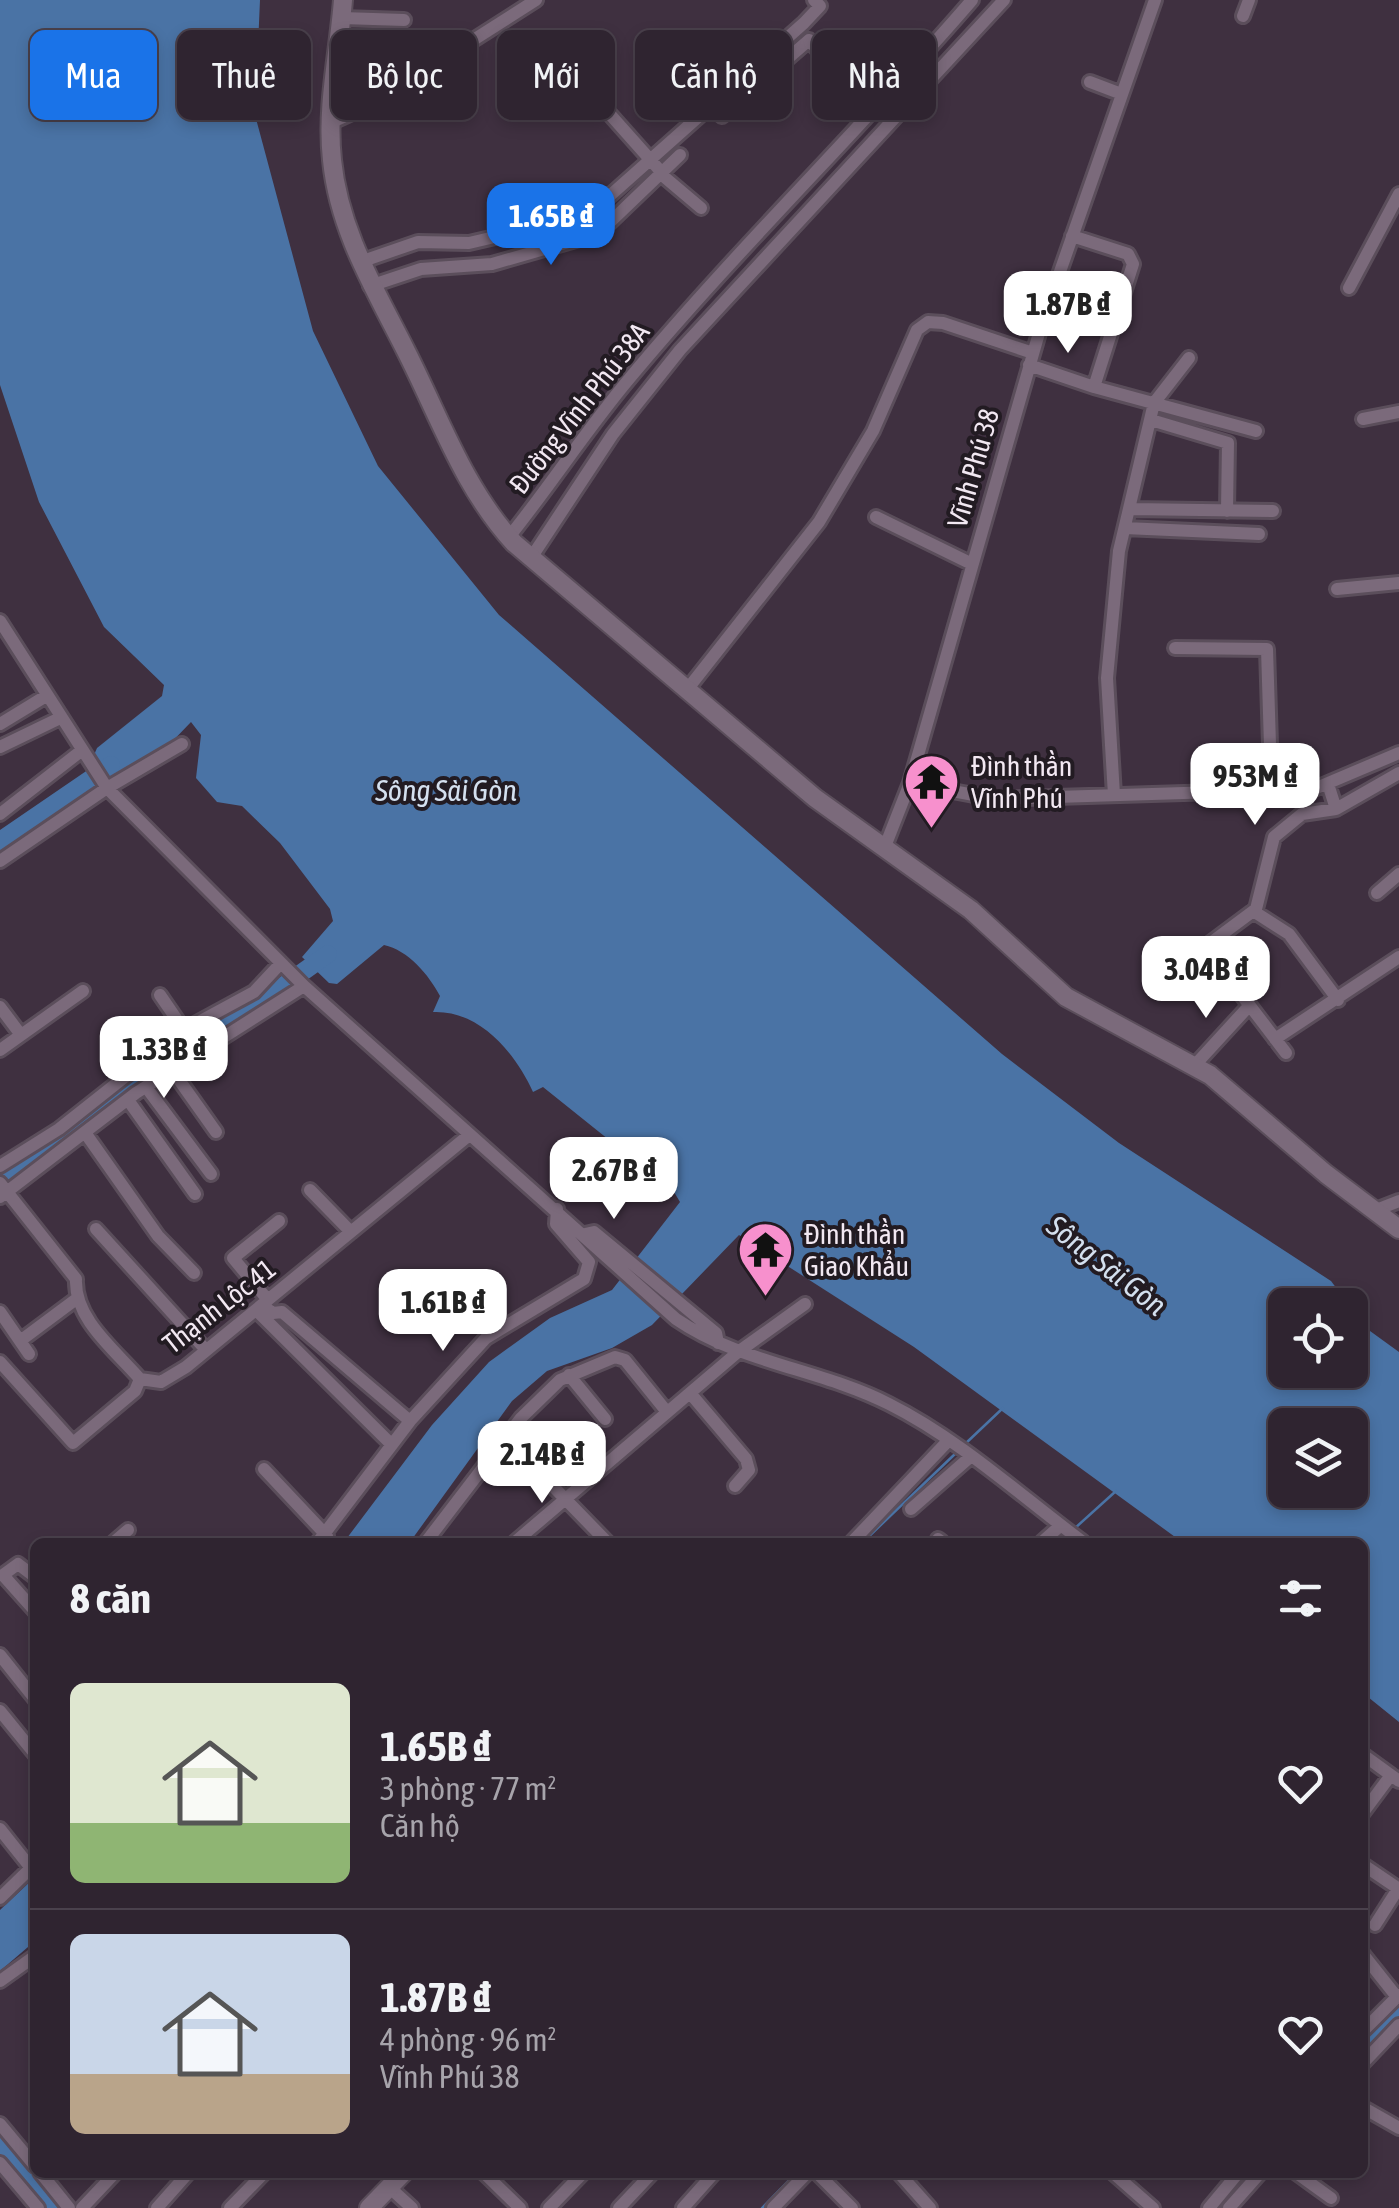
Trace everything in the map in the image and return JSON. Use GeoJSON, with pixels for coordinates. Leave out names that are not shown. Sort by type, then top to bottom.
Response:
{"type":"FeatureCollection","features":[{"type":"Feature","properties":{"kind":"street"},"geometry":{"type":"LineString","coordinates":[[332,122],[408,83],[536,0]]}},
{"type":"Feature","properties":{"kind":"street"},"geometry":{"type":"LineString","coordinates":[[531,558],[613,434],[680,350],[1004,0]]}},
{"type":"Feature","properties":{"kind":"street","name":"Vĩnh Phú 38"},"geometry":{"type":"LineString","coordinates":[[884,849],[910,784],[1031,359],[1155,0]]}},
{"type":"Feature","properties":{"kind":"street"},"geometry":{"type":"LineString","coordinates":[[1243,16],[1249,0]]}},
{"type":"Feature","properties":{"kind":"street"},"geometry":{"type":"LineString","coordinates":[[370,286],[421,269],[492,264],[605,227],[657,168],[820,2]]}},
{"type":"Feature","properties":{"kind":"street","name":"Đường Vĩnh Phú 38A"},"geometry":{"type":"LineString","coordinates":[[936,39],[967,2]]}},
{"type":"Feature","properties":{"kind":"street"},"geometry":{"type":"LineString","coordinates":[[404,20],[342,9],[332,122],[335,183],[370,286],[405,348],[459,465],[509,537],[686,691],[884,849],[972,910],[1066,997],[1195,1065],[1399,1229]]}},
{"type":"Feature","properties":{"kind":"street"},"geometry":{"type":"LineString","coordinates":[[792,55],[809,40],[812,43]]}},
{"type":"Feature","properties":{"kind":"street"},"geometry":{"type":"LineString","coordinates":[[1090,82],[1120,94]]}},
{"type":"Feature","properties":{"kind":"street"},"geometry":{"type":"LineString","coordinates":[[615,120],[657,168],[701,208]]}},
{"type":"Feature","properties":{"kind":"street","name":"Đường Vĩnh Phú 38A"},"geometry":{"type":"LineString","coordinates":[[509,537],[638,368],[868,120]]}},
{"type":"Feature","properties":{"kind":"street"},"geometry":{"type":"LineString","coordinates":[[360,262],[418,242],[469,243],[576,218],[680,155]]}},
{"type":"Feature","properties":{"kind":"street"},"geometry":{"type":"LineString","coordinates":[[1349,288],[1399,194]]}},
{"type":"Feature","properties":{"kind":"street"},"geometry":{"type":"LineString","coordinates":[[1072,236],[1128,254],[1133,264],[1094,387]]}},
{"type":"Feature","properties":{"kind":"street"},"geometry":{"type":"LineString","coordinates":[[686,691],[819,522],[873,431],[917,330],[928,322],[943,322],[1094,387],[1256,431]]}},
{"type":"Feature","properties":{"kind":"street"},"geometry":{"type":"LineString","coordinates":[[1114,796],[1106,678],[1125,528],[1154,403],[1189,358]]}},
{"type":"Feature","properties":{"kind":"street"},"geometry":{"type":"LineString","coordinates":[[1362,419],[1399,412]]}},
{"type":"Feature","properties":{"kind":"street"},"geometry":{"type":"LineString","coordinates":[[1151,420],[1228,443],[1227,510]]}},
{"type":"Feature","properties":{"kind":"street"},"geometry":{"type":"LineString","coordinates":[[1130,509],[1272,512]]}},
{"type":"Feature","properties":{"kind":"street"},"geometry":{"type":"LineString","coordinates":[[876,518],[972,564]]}},
{"type":"Feature","properties":{"kind":"street"},"geometry":{"type":"LineString","coordinates":[[1125,528],[1259,534]]}},
{"type":"Feature","properties":{"kind":"street"},"geometry":{"type":"LineString","coordinates":[[1337,589],[1399,583]]}},
{"type":"Feature","properties":{"kind":"street"},"geometry":{"type":"LineString","coordinates":[[0,621],[106,788],[283,966],[468,1136],[585,1234],[594,1232],[623,1265],[680,1314],[716,1333],[718,1343],[888,1403],[1075,1536]]}},
{"type":"Feature","properties":{"kind":"street"},"geometry":{"type":"LineString","coordinates":[[1175,648],[1267,649],[1270,745],[1264,792]]}},
{"type":"Feature","properties":{"kind":"street"},"geometry":{"type":"LineString","coordinates":[[0,724],[46,696]]}},
{"type":"Feature","properties":{"kind":"street"},"geometry":{"type":"LineString","coordinates":[[0,747],[60,718]]}},
{"type":"Feature","properties":{"kind":"street"},"geometry":{"type":"LineString","coordinates":[[0,860],[106,788],[182,744]]}},
{"type":"Feature","properties":{"kind":"street"},"geometry":{"type":"LineString","coordinates":[[0,814],[82,753]]}},
{"type":"Feature","properties":{"kind":"street"},"geometry":{"type":"LineString","coordinates":[[910,784],[994,799],[1330,788],[1399,753]]}},
{"type":"Feature","properties":{"kind":"street"},"geometry":{"type":"LineString","coordinates":[[1286,1054],[1205,947],[1253,912],[1263,892],[1274,837],[1302,814],[1336,807],[1399,772]]}},
{"type":"Feature","properties":{"kind":"street"},"geometry":{"type":"LineString","coordinates":[[1330,788],[1336,807]]}},
{"type":"Feature","properties":{"kind":"street"},"geometry":{"type":"LineString","coordinates":[[1376,892],[1399,874]]}},
{"type":"Feature","properties":{"kind":"street"},"geometry":{"type":"LineString","coordinates":[[1253,912],[1289,934],[1338,1000]]}},
{"type":"Feature","properties":{"kind":"street"},"geometry":{"type":"LineString","coordinates":[[1275,1040],[1399,957]]}},
{"type":"Feature","properties":{"kind":"street"},"geometry":{"type":"LineString","coordinates":[[0,1166],[34,1148],[184,1030],[254,992],[283,966]]}},
{"type":"Feature","properties":{"kind":"street"},"geometry":{"type":"LineString","coordinates":[[3,1191],[86,1134],[146,1086],[304,986]]}},
{"type":"Feature","properties":{"kind":"street"},"geometry":{"type":"LineString","coordinates":[[0,1050],[84,991]]}},
{"type":"Feature","properties":{"kind":"street"},"geometry":{"type":"LineString","coordinates":[[160,994],[184,1030]]}},
{"type":"Feature","properties":{"kind":"street"},"geometry":{"type":"LineString","coordinates":[[1195,1065],[1249,1006]]}},
{"type":"Feature","properties":{"kind":"street"},"geometry":{"type":"LineString","coordinates":[[0,1007],[21,1034]]}},
{"type":"Feature","properties":{"kind":"street"},"geometry":{"type":"LineString","coordinates":[[172,1070],[216,1132]]}},
{"type":"Feature","properties":{"kind":"street"},"geometry":{"type":"LineString","coordinates":[[146,1086],[210,1174]]}},
{"type":"Feature","properties":{"kind":"street"},"geometry":{"type":"LineString","coordinates":[[128,1100],[196,1194]]}},
{"type":"Feature","properties":{"kind":"street"},"geometry":{"type":"LineString","coordinates":[[86,1134],[158,1236],[194,1273]]}},
{"type":"Feature","properties":{"kind":"street","name":"Thạnh Lộc 41"},"geometry":{"type":"LineString","coordinates":[[3,1191],[76,1279],[75,1300],[140,1379],[161,1382],[206,1350],[468,1136]]}},
{"type":"Feature","properties":{"kind":"street"},"geometry":{"type":"LineString","coordinates":[[310,1190],[351,1232]]}},
{"type":"Feature","properties":{"kind":"street"},"geometry":{"type":"LineString","coordinates":[[1380,1213],[1399,1201]]}},
{"type":"Feature","properties":{"kind":"street"},"geometry":{"type":"LineString","coordinates":[[323,1538],[410,1421],[486,1338],[584,1279],[590,1262],[556,1224],[557,1210]]}},
{"type":"Feature","properties":{"kind":"street"},"geometry":{"type":"LineString","coordinates":[[279,1221],[234,1258],[262,1305],[392,1445]]}},
{"type":"Feature","properties":{"kind":"street"},"geometry":{"type":"LineString","coordinates":[[96,1229],[206,1350]]}},
{"type":"Feature","properties":{"kind":"street"},"geometry":{"type":"LineString","coordinates":[[20,1341],[75,1300]]}},
{"type":"Feature","properties":{"kind":"street"},"geometry":{"type":"LineString","coordinates":[[520,1538],[738,1352],[805,1304]]}},
{"type":"Feature","properties":{"kind":"street"},"geometry":{"type":"LineString","coordinates":[[262,1305],[273,1314],[282,1312],[410,1421]]}},
{"type":"Feature","properties":{"kind":"street"},"geometry":{"type":"LineString","coordinates":[[0,1312],[30,1354]]}},
{"type":"Feature","properties":{"kind":"street"},"geometry":{"type":"LineString","coordinates":[[429,1538],[521,1418],[569,1375],[615,1357],[625,1360],[666,1412]]}},
{"type":"Feature","properties":{"kind":"street"},"geometry":{"type":"LineString","coordinates":[[0,1362],[73,1442],[135,1391],[140,1379]]}},
{"type":"Feature","properties":{"kind":"street"},"geometry":{"type":"LineString","coordinates":[[569,1375],[604,1419]]}},
{"type":"Feature","properties":{"kind":"street"},"geometry":{"type":"LineString","coordinates":[[690,1393],[746,1459],[749,1470],[735,1486]]}},
{"type":"Feature","properties":{"kind":"street"},"geometry":{"type":"LineString","coordinates":[[507,1439],[602,1538]]}},
{"type":"Feature","properties":{"kind":"street"},"geometry":{"type":"LineString","coordinates":[[911,1509],[959,1450]]}},
{"type":"Feature","properties":{"kind":"street"},"geometry":{"type":"LineString","coordinates":[[857,1538],[959,1450]]}},
{"type":"Feature","properties":{"kind":"street"},"geometry":{"type":"LineString","coordinates":[[264,1469],[321,1538]]}},
{"type":"Feature","properties":{"kind":"street"},"geometry":{"type":"LineString","coordinates":[[119,1538],[128,1530]]}},
{"type":"Feature","properties":{"kind":"street"},"geometry":{"type":"LineString","coordinates":[[30,1573],[18,1564],[3,1574],[30,1605]]}},
{"type":"Feature","properties":{"kind":"street"},"geometry":{"type":"LineString","coordinates":[[0,1655],[30,1693]]}},
{"type":"Feature","properties":{"kind":"street"},"geometry":{"type":"LineString","coordinates":[[0,1711],[30,1748]]}},
{"type":"Feature","properties":{"kind":"street"},"geometry":{"type":"LineString","coordinates":[[1368,1758],[1395,1778],[1368,1807]]}},
{"type":"Feature","properties":{"kind":"street"},"geometry":{"type":"LineString","coordinates":[[0,1829],[30,1863]]}},
{"type":"Feature","properties":{"kind":"street"},"geometry":{"type":"LineString","coordinates":[[1368,1868],[1399,1889],[1375,1925]]}},
{"type":"Feature","properties":{"kind":"street"},"geometry":{"type":"LineString","coordinates":[[0,1898],[30,1869]]}},
{"type":"Feature","properties":{"kind":"street"},"geometry":{"type":"LineString","coordinates":[[0,1981],[30,1960]]}},
{"type":"Feature","properties":{"kind":"street"},"geometry":{"type":"LineString","coordinates":[[1368,1960],[1398,1996],[1368,2026]]}},
{"type":"Feature","properties":{"kind":"street"},"geometry":{"type":"LineString","coordinates":[[1368,2058],[1399,2025]]}},
{"type":"Feature","properties":{"kind":"street"},"geometry":{"type":"LineString","coordinates":[[1368,2110],[1399,2128]]}},
{"type":"Feature","properties":{"kind":"street"},"geometry":{"type":"LineString","coordinates":[[0,2124],[30,2160]]}},
{"type":"Feature","properties":{"kind":"street"},"geometry":{"type":"LineString","coordinates":[[0,2163],[38,2208]]}},
{"type":"Feature","properties":{"kind":"street"},"geometry":{"type":"LineString","coordinates":[[45,2178],[69,2208]]}},
{"type":"Feature","properties":{"kind":"street"},"geometry":{"type":"LineString","coordinates":[[82,2208],[110,2178]]}},
{"type":"Feature","properties":{"kind":"street"},"geometry":{"type":"LineString","coordinates":[[157,2208],[184,2178]]}},
{"type":"Feature","properties":{"kind":"street"},"geometry":{"type":"LineString","coordinates":[[230,2208],[259,2178]]}},
{"type":"Feature","properties":{"kind":"street"},"geometry":{"type":"LineString","coordinates":[[369,2208],[398,2178]]}},
{"type":"Feature","properties":{"kind":"street"},"geometry":{"type":"LineString","coordinates":[[489,2178],[520,2208]]}},
{"type":"Feature","properties":{"kind":"street"},"geometry":{"type":"LineString","coordinates":[[549,2208],[578,2178]]}},
{"type":"Feature","properties":{"kind":"street"},"geometry":{"type":"LineString","coordinates":[[622,2205],[648,2178]]}},
{"type":"Feature","properties":{"kind":"street"},"geometry":{"type":"LineString","coordinates":[[682,2208],[710,2178]]}},
{"type":"Feature","properties":{"kind":"street"},"geometry":{"type":"LineString","coordinates":[[776,2207],[806,2178]]}},
{"type":"Feature","properties":{"kind":"street"},"geometry":{"type":"LineString","coordinates":[[819,2178],[852,2208]]}},
{"type":"Feature","properties":{"kind":"street"},"geometry":{"type":"LineString","coordinates":[[903,2178],[930,2208]]}},
{"type":"Feature","properties":{"kind":"street"},"geometry":{"type":"LineString","coordinates":[[1119,2178],[1152,2208]]}},
{"type":"Feature","properties":{"kind":"street"},"geometry":{"type":"LineString","coordinates":[[1208,2208],[1234,2178]]}},
{"type":"Feature","properties":{"kind":"street"},"geometry":{"type":"LineString","coordinates":[[1230,2208],[1256,2178]]}},
{"type":"Feature","properties":{"kind":"street"},"geometry":{"type":"LineString","coordinates":[[1304,2178],[1332,2198]]}},
{"type":"Feature","properties":{"kind":"street"},"geometry":{"type":"LineString","coordinates":[[389,2187],[412,2208]]}},
{"type":"Feature","properties":{"kind":"water","name":"Sông Sài Gòn"},"geometry":{"type":"Polygon","coordinates":[[[0,0],[260,0],[259,30],[177,30],[177,120],[256,120],[313,331],[378,466],[499,615],[1002,1054],[1119,1143],[1331,1281],[1336,1288],[1268,1288],[1268,1388],[1368,1388],[1368,1328],[1399,1352],[1399,1722],[1368,1697],[1368,1538],[1177,1538],[914,1347],[739,1235],[652,1325],[612,1348],[547,1371],[512,1401],[413,1538],[347,1538],[432,1425],[489,1362],[550,1318],[612,1290],[680,1202],[674,1192],[543,1087],[533,1092],[516,1062],[494,1036],[466,1018],[433,1012],[440,996],[424,972],[401,952],[384,945],[337,984],[329,983],[302,957],[333,921],[330,909],[280,843],[242,806],[217,802],[196,778],[201,735],[191,722],[165,749],[117,780],[109,779],[94,755],[97,748],[162,696],[164,685],[104,627],[39,502],[0,385],[0,0]]]}},
{"type":"Feature","properties":{"kind":"water"},"geometry":{"type":"Polygon","coordinates":[[[30,1882],[30,1945],[0,1971],[0,1910],[30,1882]]]}},
{"type":"Feature","properties":{"kind":"waterway"},"geometry":{"type":"LineString","coordinates":[[0,841],[111,765]]}},
{"type":"Feature","properties":{"kind":"waterway"},"geometry":{"type":"LineString","coordinates":[[0,1182],[179,1052],[231,1023],[328,954]]}},
{"type":"Feature","properties":{"kind":"waterway"},"geometry":{"type":"LineString","coordinates":[[965,1444],[1003,1408]]}},
{"type":"Feature","properties":{"kind":"waterway"},"geometry":{"type":"LineString","coordinates":[[867,1538],[956,1453]]}},
{"type":"Feature","properties":{"kind":"waterway"},"geometry":{"type":"LineString","coordinates":[[1074,1529],[1116,1491]]}},
{"type":"Feature","properties":{"kind":"waterway"},"geometry":{"type":"LineString","coordinates":[[1065,1538],[1068,1535]]}},
{"type":"Feature","properties":{"kind":"waterway"},"geometry":{"type":"LineString","coordinates":[[1368,2039],[1399,2005]]}},
{"type":"Feature","properties":{"kind":"waterway"},"geometry":{"type":"LineString","coordinates":[[0,2143],[54,2208]]}},
{"type":"Feature","properties":{"kind":"waterway"},"geometry":{"type":"LineString","coordinates":[[762,2208],[791,2178]]}},
{"type":"Feature","properties":{"kind":"place","name":"Đình thần Vĩnh Phú"},"geometry":{"type":"Point","coordinates":[932,831]}},
{"type":"Feature","properties":{"kind":"place","name":"Đình thần Giao Khẩu"},"geometry":{"type":"Point","coordinates":[765,1299]}}]}
